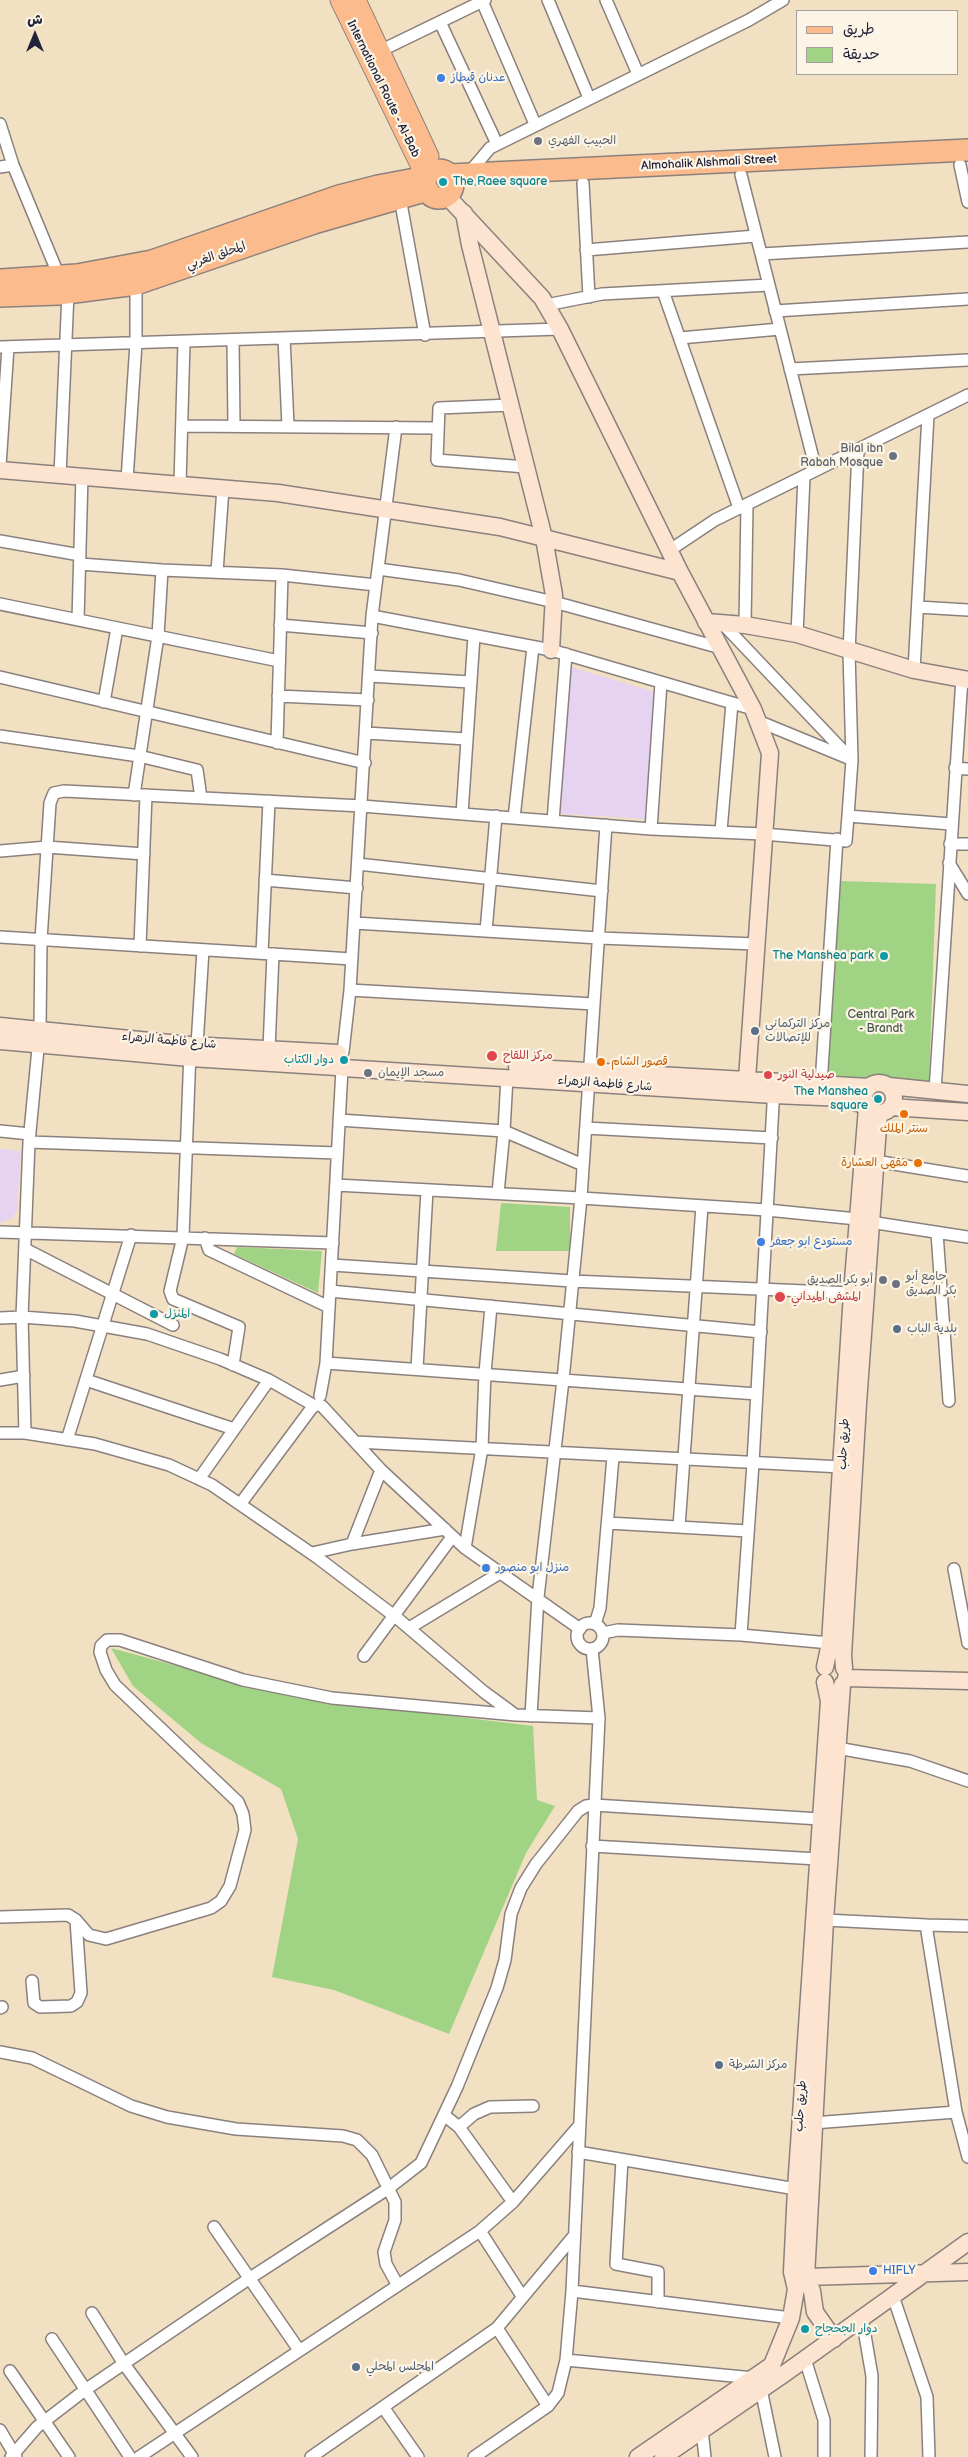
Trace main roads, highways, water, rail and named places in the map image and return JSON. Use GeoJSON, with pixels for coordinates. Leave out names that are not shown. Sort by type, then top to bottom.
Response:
{"type":"FeatureCollection","features":[{"type":"Feature","properties":{"kind":"highway","name":"Almohalik Alshmali Street"},"geometry":{"type":"LineString","coordinates":[[444,182],[965,160]]}},
{"type":"Feature","properties":{"kind":"highway","name":"Almohalik Alshmali Street"},"geometry":{"type":"LineString","coordinates":[[444,182],[583,183],[741,176],[965,160]]}},
{"type":"Feature","properties":{"kind":"highway","name":"المحلق الغربي"},"geometry":{"type":"LineString","coordinates":[[0,280],[64,285],[136,284],[314,223],[400,198],[444,182]]}},
{"type":"Feature","properties":{"kind":"highway","name":"المحلق الغربي"},"geometry":{"type":"LineString","coordinates":[[0,296],[64,285],[152,261],[339,196],[378,186],[444,182]]}},
{"type":"Feature","properties":{"kind":"main road","name":"International Route - Al-Bab"},"geometry":{"type":"LineString","coordinates":[[340,0],[444,182]]}},
{"type":"Feature","properties":{"kind":"main road","name":"International Route - Al-Bab"},"geometry":{"type":"LineString","coordinates":[[356,0],[444,182]]}},
{"type":"Feature","properties":{"kind":"main road"},"geometry":{"type":"LineString","coordinates":[[444,182],[464,212],[546,305],[680,572],[714,622],[721,648],[755,715],[770,753],[747,1086]]}},
{"type":"Feature","properties":{"kind":"main road"},"geometry":{"type":"LineString","coordinates":[[464,212],[492,333],[544,538],[554,602],[558,652]]}},
{"type":"Feature","properties":{"kind":"main road"},"geometry":{"type":"LineString","coordinates":[[0,470],[278,492],[500,527],[680,572]]}},
{"type":"Feature","properties":{"kind":"main road"},"geometry":{"type":"LineString","coordinates":[[714,622],[797,634],[849,652],[914,670],[965,679]]}},
{"type":"Feature","properties":{"kind":"main road","name":"شارع فاطمة الزهراء"},"geometry":{"type":"LineString","coordinates":[[0,1026],[40,1036],[342,1061],[507,1077],[590,1076]]}},
{"type":"Feature","properties":{"kind":"main road","name":"شارع فاطمة الزهراء"},"geometry":{"type":"LineString","coordinates":[[0,1041],[40,1036]]}},
{"type":"Feature","properties":{"kind":"main road","name":"شارع فاطمة الزهراء"},"geometry":{"type":"LineString","coordinates":[[192,1049],[269,1049],[342,1061],[360,1058],[774,1088],[844,1098],[876,1109],[968,1112]]}},
{"type":"Feature","properties":{"kind":"main road","name":"شارع فاطمة الزهراء"},"geometry":{"type":"LineString","coordinates":[[774,1088],[820,1084],[869,1086],[879,1083],[889,1086],[968,1094]]}},
{"type":"Feature","properties":{"kind":"main road"},"geometry":{"type":"LineString","coordinates":[[869,1086],[863,1098],[876,1109]]}},
{"type":"Feature","properties":{"kind":"main road"},"geometry":{"type":"LineString","coordinates":[[834,2339],[815,2312],[805,2286],[837,1748],[844,1677],[844,1641],[864,1221],[876,1109],[894,1094],[889,1086]]}},
{"type":"Feature","properties":{"kind":"main road"},"geometry":{"type":"LineString","coordinates":[[864,1221],[875,1161],[876,1109]]}},
{"type":"Feature","properties":{"kind":"main road","name":"طريق حلب"},"geometry":{"type":"LineString","coordinates":[[778,2370],[790,2318],[805,2286],[792,2272],[796,2189],[829,1701],[825,1674],[830,1644],[852,1293],[864,1221]]}},
{"type":"Feature","properties":{"kind":"main road"},"geometry":{"type":"LineString","coordinates":[[825,1674],[833,1687],[844,1677],[968,1680]]}},
{"type":"Feature","properties":{"kind":"main road"},"geometry":{"type":"LineString","coordinates":[[638,2457],[778,2370],[805,2359],[968,2242]]}},
{"type":"Feature","properties":{"kind":"main road"},"geometry":{"type":"LineString","coordinates":[[805,2286],[924,2274],[968,2272]]}},
{"type":"Feature","properties":{"kind":"main road"},"geometry":{"type":"LineString","coordinates":[[663,2457],[702,2430],[758,2384]]}},
{"type":"Feature","properties":{"kind":"place","name":"عدنان قيطاز"},"geometry":{"type":"Point","coordinates":[441,78]}},
{"type":"Feature","properties":{"kind":"place","name":"الحبيب الفهري"},"geometry":{"type":"Point","coordinates":[538,141]}},
{"type":"Feature","properties":{"kind":"place","name":"The Raee square"},"geometry":{"type":"Point","coordinates":[443,182]}},
{"type":"Feature","properties":{"kind":"place","name":"Bilal ibn Rabah Mosque"},"geometry":{"type":"Point","coordinates":[893,456]}},
{"type":"Feature","properties":{"kind":"place","name":"The Manshea park"},"geometry":{"type":"Point","coordinates":[884,956]}},
{"type":"Feature","properties":{"kind":"place","name":"مركز التركماني للإتصالات"},"geometry":{"type":"Point","coordinates":[755,1031]}},
{"type":"Feature","properties":{"kind":"place","name":"مركز اللقاح"},"geometry":{"type":"Point","coordinates":[492,1056]}},
{"type":"Feature","properties":{"kind":"place","name":"دوار الكتاب"},"geometry":{"type":"Point","coordinates":[344,1060]}},
{"type":"Feature","properties":{"kind":"place","name":"قصور الشام"},"geometry":{"type":"Point","coordinates":[601,1062]}},
{"type":"Feature","properties":{"kind":"place","name":"مسجد الإيمان"},"geometry":{"type":"Point","coordinates":[368,1073]}},
{"type":"Feature","properties":{"kind":"place","name":"صيدلية النور"},"geometry":{"type":"Point","coordinates":[768,1075]}},
{"type":"Feature","properties":{"kind":"place","name":"The Manshea square"},"geometry":{"type":"Point","coordinates":[878,1099]}},
{"type":"Feature","properties":{"kind":"place","name":"سنتر الملك"},"geometry":{"type":"Point","coordinates":[904,1114]}},
{"type":"Feature","properties":{"kind":"place","name":"مقهى العشارة"},"geometry":{"type":"Point","coordinates":[918,1163]}},
{"type":"Feature","properties":{"kind":"place","name":"مستودع ابو جعفر"},"geometry":{"type":"Point","coordinates":[761,1242]}},
{"type":"Feature","properties":{"kind":"place","name":"أبو بكر الصديق"},"geometry":{"type":"Point","coordinates":[883,1280]}},
{"type":"Feature","properties":{"kind":"place","name":"جامع أبو بكر الصديق"},"geometry":{"type":"Point","coordinates":[896,1284]}},
{"type":"Feature","properties":{"kind":"place","name":"المشفى الميداني"},"geometry":{"type":"Point","coordinates":[780,1297]}},
{"type":"Feature","properties":{"kind":"place","name":"المنزل"},"geometry":{"type":"Point","coordinates":[154,1314]}},
{"type":"Feature","properties":{"kind":"place","name":"بلدية الباب"},"geometry":{"type":"Point","coordinates":[897,1329]}},
{"type":"Feature","properties":{"kind":"place","name":"منزل ابو منصور"},"geometry":{"type":"Point","coordinates":[486,1568]}},
{"type":"Feature","properties":{"kind":"place","name":"مركز الشرطة"},"geometry":{"type":"Point","coordinates":[719,2065]}},
{"type":"Feature","properties":{"kind":"place","name":"HIFLY"},"geometry":{"type":"Point","coordinates":[873,2271]}},
{"type":"Feature","properties":{"kind":"place","name":"دوار الجحجاح"},"geometry":{"type":"Point","coordinates":[805,2329]}},
{"type":"Feature","properties":{"kind":"place","name":"المجلس المحلي"},"geometry":{"type":"Point","coordinates":[356,2367]}},
{"type":"Feature","properties":{"kind":"park label","name":"Central Park - Brandt"},"geometry":{"type":"Point","coordinates":[881,1022]}}]}
